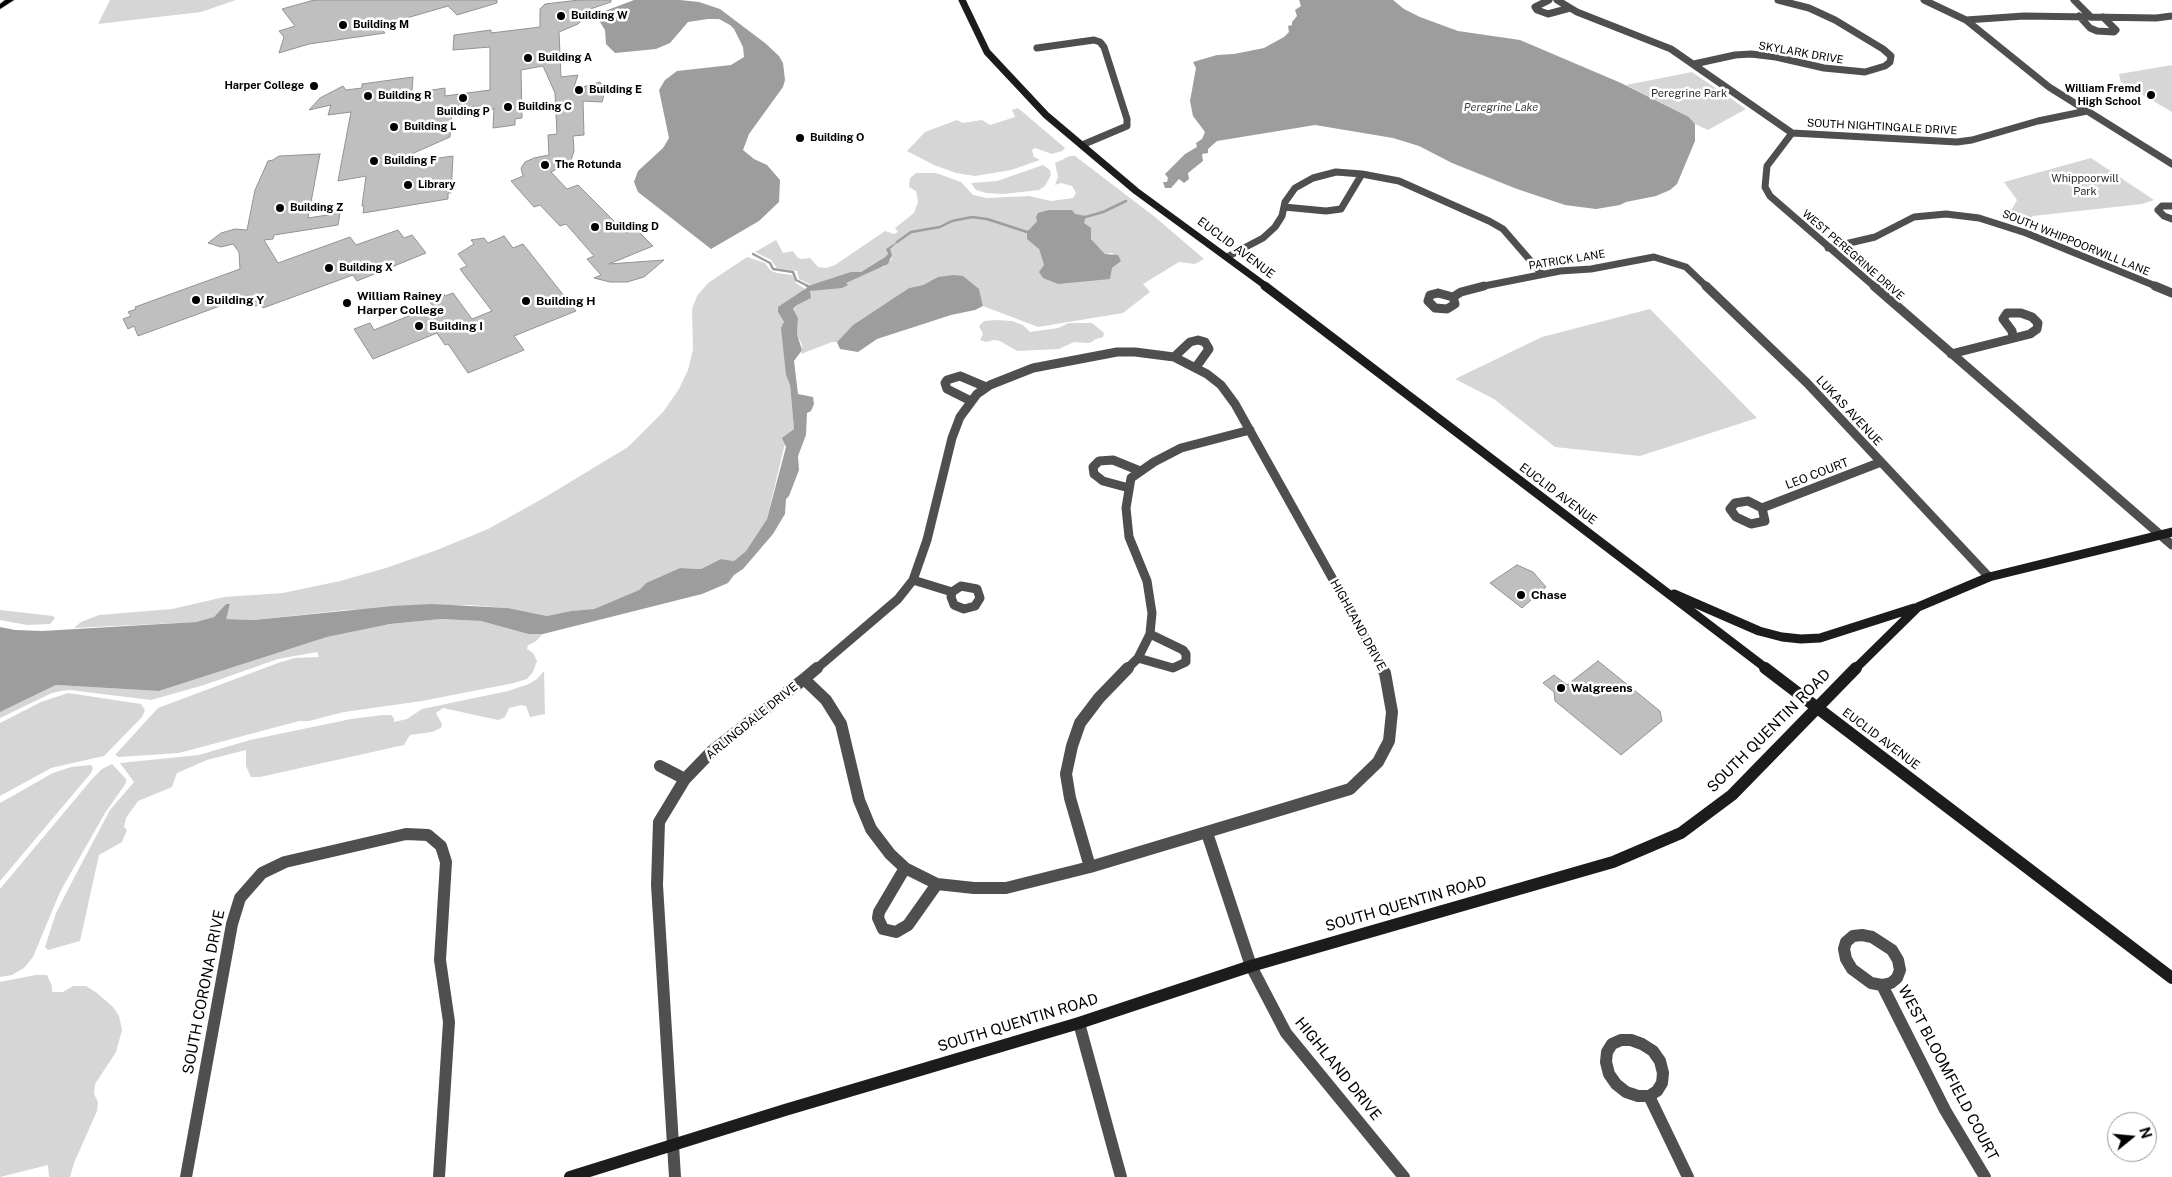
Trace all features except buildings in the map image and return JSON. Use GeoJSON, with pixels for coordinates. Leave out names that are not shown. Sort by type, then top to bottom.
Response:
{"type":"FeatureCollection","features":[{"type":"Feature","properties":{"kind":"main road"},"geometry":{"type":"LineString","coordinates":[[0,6],[10,0]]}},
{"type":"Feature","properties":{"kind":"main road","name":"EUCLID AVENUE"},"geometry":{"type":"LineString","coordinates":[[962,0],[987,52],[1046,115],[1136,191],[1227,257],[2172,978]]}},
{"type":"Feature","properties":{"kind":"main road","name":"SOUTH QUENTIN ROAD"},"geometry":{"type":"LineString","coordinates":[[570,1177],[671,1147],[784,1110],[1079,1023],[1251,966],[1614,862],[1681,833],[1732,795],[1816,707],[1918,607],[1989,577],[2172,532]]}},
{"type":"Feature","properties":{"kind":"main road"},"geometry":{"type":"LineString","coordinates":[[1660,589],[1759,631],[1782,637],[1801,639],[1820,638],[1918,607]]}},
{"type":"Feature","properties":{"kind":"street"},"geometry":{"type":"LineString","coordinates":[[1549,0],[1535,7],[1537,10],[1548,14],[1570,8]]}},
{"type":"Feature","properties":{"kind":"street"},"geometry":{"type":"LineString","coordinates":[[1557,0],[1570,8],[1671,49],[1792,133]]}},
{"type":"Feature","properties":{"kind":"street","name":"SKYLARK DRIVE"},"geometry":{"type":"LineString","coordinates":[[1694,64],[1735,55],[1751,54],[1776,57],[1824,68],[1865,72],[1885,66],[1890,62],[1891,56],[1883,49],[1835,20],[1809,8],[1778,0]]}},
{"type":"Feature","properties":{"kind":"street"},"geometry":{"type":"LineString","coordinates":[[1924,0],[1966,20],[2049,87],[2172,164]]}},
{"type":"Feature","properties":{"kind":"street"},"geometry":{"type":"LineString","coordinates":[[2074,0],[2091,17]]}},
{"type":"Feature","properties":{"kind":"street"},"geometry":{"type":"LineString","coordinates":[[1966,20],[2024,16],[2172,16]]}},
{"type":"Feature","properties":{"kind":"street"},"geometry":{"type":"LineString","coordinates":[[2079,16],[2090,28],[2098,32],[2114,32],[2116,30],[2103,17]]}},
{"type":"Feature","properties":{"kind":"street"},"geometry":{"type":"LineString","coordinates":[[1037,48],[1094,40],[1100,42],[1104,47],[1127,119],[1127,126],[1082,145]]}},
{"type":"Feature","properties":{"kind":"street","name":"SOUTH NIGHTINGALE DRIVE"},"geometry":{"type":"LineString","coordinates":[[1792,133],[1957,142],[1972,140],[2031,123],[2087,112]]}},
{"type":"Feature","properties":{"kind":"street","name":"WEST PEREGRINE DRIVE"},"geometry":{"type":"LineString","coordinates":[[1792,133],[1768,166],[1765,187],[1770,196],[2172,545]]}},
{"type":"Feature","properties":{"kind":"street"},"geometry":{"type":"LineString","coordinates":[[1227,257],[1263,238],[1275,227],[1285,202],[1295,188],[1313,178],[1336,172],[1362,174],[1399,181],[1489,221],[1503,229],[1542,274]]}},
{"type":"Feature","properties":{"kind":"street"},"geometry":{"type":"LineString","coordinates":[[1284,207],[1326,211],[1341,208],[1362,174]]}},
{"type":"Feature","properties":{"kind":"street"},"geometry":{"type":"LineString","coordinates":[[2172,206],[2162,206],[2158,210],[2172,220]]}},
{"type":"Feature","properties":{"kind":"street","name":"SOUTH WHIPPOORWILL LANE"},"geometry":{"type":"LineString","coordinates":[[1828,248],[1875,238],[1914,217],[1946,214],[1979,218],[2026,233],[2172,293]]}},
{"type":"Feature","properties":{"kind":"street","name":"PATRICK LANE"},"geometry":{"type":"LineString","coordinates":[[1452,297],[1461,292],[1488,285],[1542,274],[1591,269],[1654,257],[1686,267]]}},
{"type":"Feature","properties":{"kind":"street","name":"LUKAS AVENUE"},"geometry":{"type":"LineString","coordinates":[[1686,267],[1807,384],[1989,577]]}},
{"type":"Feature","properties":{"kind":"street"},"geometry":{"type":"LineString","coordinates":[[1951,354],[2012,338]]}},
{"type":"Feature","properties":{"kind":"street"},"geometry":{"type":"LineString","coordinates":[[1174,357],[1190,342],[1198,340],[1205,342],[1209,349],[1196,367]]}},
{"type":"Feature","properties":{"kind":"street","name":"ARLINGDALE DRIVE"},"geometry":{"type":"LineString","coordinates":[[674,1177],[657,885],[659,822],[685,779],[712,750],[804,679],[898,599],[913,580],[927,540],[952,438],[960,417],[971,401],[986,388],[1012,375],[1033,368],[1101,354],[1135,352],[1174,357]]}},
{"type":"Feature","properties":{"kind":"street","name":"HIGHLAND DRIVE"},"geometry":{"type":"LineString","coordinates":[[804,679],[826,700],[841,724],[859,800],[871,829],[890,854],[905,868],[937,884],[974,888],[1006,888],[1090,867],[1350,789],[1378,762],[1389,741],[1392,712],[1385,673],[1235,404],[1221,385],[1196,367],[1174,357]]}},
{"type":"Feature","properties":{"kind":"street"},"geometry":{"type":"LineString","coordinates":[[971,401],[947,389],[945,383],[960,376],[986,388]]}},
{"type":"Feature","properties":{"kind":"street"},"geometry":{"type":"LineString","coordinates":[[1090,867],[1070,798],[1066,774],[1072,746],[1080,723],[1099,698],[1138,658],[1150,634],[1152,613],[1147,581],[1128,538],[1126,508],[1131,478],[1154,462],[1181,448],[1250,430]]}},
{"type":"Feature","properties":{"kind":"street"},"geometry":{"type":"LineString","coordinates":[[1129,488],[1103,481],[1094,474],[1093,467],[1100,461],[1113,460],[1140,471]]}},
{"type":"Feature","properties":{"kind":"street","name":"LEO COURT"},"geometry":{"type":"LineString","coordinates":[[1762,508],[1881,462]]}},
{"type":"Feature","properties":{"kind":"street"},"geometry":{"type":"LineString","coordinates":[[913,580],[952,592]]}},
{"type":"Feature","properties":{"kind":"street"},"geometry":{"type":"LineString","coordinates":[[1138,658],[1173,668],[1186,662],[1186,654],[1183,650],[1150,634]]}},
{"type":"Feature","properties":{"kind":"street"},"geometry":{"type":"LineString","coordinates":[[660,766],[685,779]]}},
{"type":"Feature","properties":{"kind":"street","name":"HIGHLAND DRIVE"},"geometry":{"type":"LineString","coordinates":[[1206,833],[1251,966],[1286,1033],[1404,1177]]}},
{"type":"Feature","properties":{"kind":"street","name":"SOUTH CORONA DRIVE"},"geometry":{"type":"LineString","coordinates":[[186,1177],[232,924],[240,898],[262,874],[286,862],[406,834],[428,835],[441,846],[446,862],[440,960],[449,1022],[439,1177]]}},
{"type":"Feature","properties":{"kind":"street"},"geometry":{"type":"LineString","coordinates":[[905,868],[878,912],[878,918],[884,929],[896,932],[908,925],[937,884]]}},
{"type":"Feature","properties":{"kind":"street","name":"WEST BLOOMFIELD COURT"},"geometry":{"type":"LineString","coordinates":[[1882,985],[1892,983],[1898,978],[1900,970],[1898,960],[1892,950],[1872,937],[1853,936],[1846,942],[1844,950],[1846,959],[1852,968],[1866,980],[1882,985],[1945,1110],[1986,1177]]}},
{"type":"Feature","properties":{"kind":"street"},"geometry":{"type":"LineString","coordinates":[[1079,1023],[1121,1177]]}},
{"type":"Feature","properties":{"kind":"street"},"geometry":{"type":"LineString","coordinates":[[1621,1040],[1632,1040],[1652,1051],[1660,1061],[1663,1073],[1662,1083],[1658,1092],[1648,1096],[1638,1096],[1626,1092],[1613,1079],[1606,1062],[1607,1052],[1612,1044],[1621,1040]]}},
{"type":"Feature","properties":{"kind":"street"},"geometry":{"type":"LineString","coordinates":[[1648,1096],[1688,1177]]}},
{"type":"Feature","properties":{"kind":"green space"},"geometry":{"type":"Polygon","coordinates":[[[110,0],[236,0],[201,12],[98,24],[110,0]]]}},
{"type":"Feature","properties":{"kind":"green space"},"geometry":{"type":"Polygon","coordinates":[[[2172,65],[2172,112],[2121,82],[2119,74],[2172,65]]]}},
{"type":"Feature","properties":{"kind":"green space","name":"Peregrine Park"},"geometry":{"type":"Polygon","coordinates":[[[1692,72],[1746,109],[1708,130],[1695,124],[1689,117],[1626,85],[1692,72]]]}},
{"type":"Feature","properties":{"kind":"green space"},"geometry":{"type":"Polygon","coordinates":[[[1018,108],[1065,148],[1052,154],[1035,148],[1032,150],[1034,157],[1040,160],[1011,170],[975,176],[956,173],[934,165],[907,151],[925,132],[957,120],[963,123],[982,120],[990,125],[1015,117],[1012,110],[1018,108]]]}},
{"type":"Feature","properties":{"kind":"green space"},"geometry":{"type":"Polygon","coordinates":[[[1070,156],[1075,156],[1155,217],[1204,259],[1195,264],[1179,262],[1143,284],[1150,292],[1123,313],[1038,327],[983,306],[979,289],[938,277],[923,285],[909,288],[853,325],[837,342],[832,342],[801,354],[802,345],[797,334],[798,318],[793,310],[810,291],[845,283],[875,268],[883,267],[892,259],[886,249],[888,254],[885,257],[861,272],[811,285],[799,279],[797,271],[777,268],[771,260],[755,252],[776,240],[783,253],[793,251],[801,259],[810,258],[818,267],[826,268],[835,265],[885,231],[894,234],[898,232],[895,228],[914,213],[918,202],[916,191],[909,187],[910,178],[916,173],[936,173],[961,182],[973,195],[987,198],[1029,196],[1051,201],[1073,198],[1076,193],[1072,186],[1061,183],[1055,185],[1058,177],[1055,163],[1070,156]],[[1037,221],[1027,232],[1039,249],[1044,265],[1040,272],[1112,268],[1120,261],[1112,253],[1105,254],[1091,239],[1091,228],[1037,221]]]}},
{"type":"Feature","properties":{"kind":"green space","name":"Whippoorwill Park"},"geometry":{"type":"Polygon","coordinates":[[[2091,158],[2154,200],[2142,204],[2033,216],[2026,225],[2007,218],[2017,200],[2004,182],[2091,158]]]}},
{"type":"Feature","properties":{"kind":"green space"},"geometry":{"type":"Polygon","coordinates":[[[1043,165],[1050,170],[1051,175],[1045,186],[1039,190],[1003,194],[986,193],[976,190],[971,183],[997,181],[1043,165]]]}},
{"type":"Feature","properties":{"kind":"green space"},"geometry":{"type":"Polygon","coordinates":[[[747,257],[765,263],[771,271],[792,275],[796,283],[805,289],[778,312],[784,322],[786,375],[790,385],[794,429],[788,434],[785,443],[767,519],[746,551],[734,561],[721,559],[701,569],[680,568],[646,583],[639,590],[594,609],[547,616],[508,608],[469,605],[346,610],[254,620],[225,619],[230,605],[226,604],[214,617],[196,622],[74,628],[81,622],[99,615],[172,609],[224,597],[283,593],[340,581],[386,568],[488,529],[628,447],[663,412],[679,389],[688,370],[693,350],[692,309],[697,296],[708,283],[747,257]]]}},
{"type":"Feature","properties":{"kind":"green space"},"geometry":{"type":"Polygon","coordinates":[[[1650,309],[1757,418],[1640,456],[1555,447],[1494,399],[1455,379],[1542,337],[1650,309]]]}},
{"type":"Feature","properties":{"kind":"green space"},"geometry":{"type":"Polygon","coordinates":[[[984,321],[1012,321],[1023,325],[1030,332],[1058,328],[1069,323],[1092,323],[1104,333],[1103,337],[1090,343],[1074,342],[1059,349],[1017,351],[1000,341],[986,342],[980,340],[983,334],[979,326],[984,321]]]}},
{"type":"Feature","properties":{"kind":"green space"},"geometry":{"type":"Polygon","coordinates":[[[0,610],[53,616],[55,618],[50,624],[27,625],[0,620],[0,610]]]}},
{"type":"Feature","properties":{"kind":"green space"},"geometry":{"type":"Polygon","coordinates":[[[441,619],[481,621],[528,634],[543,634],[535,642],[528,645],[527,649],[533,653],[537,661],[533,672],[527,679],[514,683],[422,701],[344,712],[309,721],[299,721],[179,753],[119,757],[115,755],[158,708],[278,663],[294,658],[319,657],[317,652],[278,659],[204,685],[151,700],[70,690],[61,691],[52,693],[0,718],[0,712],[56,685],[159,691],[327,637],[390,624],[441,619]]]}},
{"type":"Feature","properties":{"kind":"green space"},"geometry":{"type":"Polygon","coordinates":[[[544,671],[545,714],[530,717],[526,706],[521,705],[509,708],[505,717],[498,720],[443,708],[436,713],[442,724],[441,728],[432,732],[410,735],[404,745],[260,777],[251,777],[246,766],[246,750],[207,760],[177,773],[172,787],[138,801],[126,818],[124,827],[127,830],[122,842],[99,855],[80,941],[48,950],[45,947],[56,913],[110,810],[134,782],[120,763],[199,755],[250,740],[351,719],[391,715],[394,718],[394,722],[407,719],[422,709],[508,691],[529,684],[544,671]]]}},
{"type":"Feature","properties":{"kind":"green space"},"geometry":{"type":"Polygon","coordinates":[[[68,693],[141,704],[145,710],[142,717],[104,756],[51,768],[0,796],[0,723],[41,702],[68,693]]]}},
{"type":"Feature","properties":{"kind":"green space"},"geometry":{"type":"Polygon","coordinates":[[[112,764],[126,779],[126,783],[105,813],[60,892],[33,957],[24,968],[12,975],[0,977],[0,889],[92,779],[102,769],[112,764]]]}},
{"type":"Feature","properties":{"kind":"green space"},"geometry":{"type":"Polygon","coordinates":[[[91,765],[93,768],[91,773],[0,881],[0,803],[53,773],[71,767],[91,765]]]}},
{"type":"Feature","properties":{"kind":"green space"},"geometry":{"type":"Polygon","coordinates":[[[36,975],[47,975],[52,986],[52,992],[63,992],[73,986],[86,986],[97,993],[113,1007],[119,1016],[122,1030],[116,1052],[95,1084],[94,1094],[98,1102],[97,1111],[74,1163],[70,1177],[49,1177],[48,1165],[0,1177],[0,982],[36,975]]]}},
{"type":"Feature","properties":{"kind":"water"},"geometry":{"type":"Polygon","coordinates":[[[634,0],[680,0],[699,2],[720,9],[765,43],[779,56],[783,63],[785,80],[783,87],[749,134],[743,150],[754,159],[767,165],[780,180],[779,202],[759,221],[711,249],[638,192],[634,182],[638,171],[663,148],[669,138],[659,90],[665,80],[677,71],[731,65],[744,57],[743,47],[730,25],[719,19],[708,19],[688,22],[670,43],[656,49],[615,53],[606,44],[605,30],[599,16],[605,11],[634,0]]]}},
{"type":"Feature","properties":{"kind":"water","name":"Peregrine Lake"},"geometry":{"type":"Polygon","coordinates":[[[1299,0],[1393,0],[1404,9],[1420,17],[1458,31],[1520,40],[1621,83],[1689,117],[1695,124],[1695,141],[1677,184],[1670,190],[1656,196],[1620,205],[1596,209],[1565,205],[1517,189],[1452,163],[1419,146],[1393,138],[1315,125],[1217,141],[1208,149],[1208,153],[1202,154],[1203,161],[1188,173],[1189,179],[1184,183],[1179,179],[1171,188],[1165,188],[1163,182],[1167,182],[1168,178],[1165,174],[1185,154],[1197,147],[1196,143],[1202,139],[1205,132],[1193,116],[1190,101],[1196,68],[1193,62],[1217,55],[1234,54],[1264,48],[1284,37],[1289,32],[1288,26],[1292,25],[1297,16],[1295,10],[1301,6],[1299,0]]]}},
{"type":"Feature","properties":{"kind":"water"},"geometry":{"type":"Polygon","coordinates":[[[1049,210],[1072,210],[1075,214],[1086,216],[1084,223],[1091,228],[1091,239],[1105,254],[1118,255],[1121,261],[1112,268],[1110,279],[1058,284],[1043,278],[1039,272],[1044,265],[1039,249],[1027,239],[1027,232],[1037,221],[1038,213],[1049,210]]]}},
{"type":"Feature","properties":{"kind":"water"},"geometry":{"type":"Polygon","coordinates":[[[900,240],[890,249],[892,255],[888,264],[846,283],[848,285],[842,288],[810,291],[811,298],[793,309],[798,318],[797,334],[802,350],[794,361],[798,394],[813,397],[814,404],[811,411],[807,413],[806,435],[798,456],[799,470],[789,496],[786,499],[785,514],[773,534],[743,569],[734,575],[728,583],[702,594],[543,634],[528,634],[481,621],[441,619],[390,624],[327,637],[159,691],[56,685],[0,712],[0,627],[15,630],[42,631],[196,622],[214,617],[226,604],[230,604],[226,619],[254,620],[431,604],[508,608],[547,616],[594,609],[639,590],[646,583],[680,568],[701,569],[721,559],[734,561],[746,551],[767,519],[786,447],[782,438],[794,429],[790,385],[786,375],[781,328],[784,322],[778,312],[778,307],[811,285],[851,272],[861,272],[885,257],[888,254],[886,249],[900,240]]]}},
{"type":"Feature","properties":{"kind":"water"},"geometry":{"type":"Polygon","coordinates":[[[963,276],[979,289],[983,306],[877,339],[858,352],[840,349],[837,342],[853,325],[909,288],[923,285],[938,277],[963,276]]]}},
{"type":"Feature","properties":{"kind":"waterway"},"geometry":{"type":"LineString","coordinates":[[1082,218],[1103,212],[1126,201]]}},
{"type":"Feature","properties":{"kind":"waterway"},"geometry":{"type":"LineString","coordinates":[[897,242],[911,232],[940,227],[952,221],[972,217],[987,219],[1027,232],[1032,231]]}},
{"type":"Feature","properties":{"kind":"waterway"},"geometry":{"type":"LineString","coordinates":[[753,254],[770,263],[773,269],[793,272],[796,280],[810,287]]}},
{"type":"Feature","properties":{"kind":"waterway"},"geometry":{"type":"LineString","coordinates":[[807,286],[811,288]]}},
{"type":"Feature","properties":{"kind":"place","name":"Building W"},"geometry":{"type":"Point","coordinates":[561,16]}},
{"type":"Feature","properties":{"kind":"place","name":"Building M"},"geometry":{"type":"Point","coordinates":[343,25]}},
{"type":"Feature","properties":{"kind":"place","name":"Building A"},"geometry":{"type":"Point","coordinates":[528,58]}},
{"type":"Feature","properties":{"kind":"place","name":"Harper College"},"geometry":{"type":"Point","coordinates":[314,86]}},
{"type":"Feature","properties":{"kind":"place","name":"Building E"},"geometry":{"type":"Point","coordinates":[579,90]}},
{"type":"Feature","properties":{"kind":"place","name":"William Fremd High School"},"geometry":{"type":"Point","coordinates":[2151,95]}},
{"type":"Feature","properties":{"kind":"place","name":"Building R"},"geometry":{"type":"Point","coordinates":[368,96]}},
{"type":"Feature","properties":{"kind":"place","name":"Building P"},"geometry":{"type":"Point","coordinates":[463,98]}},
{"type":"Feature","properties":{"kind":"place","name":"Building C"},"geometry":{"type":"Point","coordinates":[508,107]}},
{"type":"Feature","properties":{"kind":"place","name":"Building L"},"geometry":{"type":"Point","coordinates":[394,127]}},
{"type":"Feature","properties":{"kind":"place","name":"Building O"},"geometry":{"type":"Point","coordinates":[800,138]}},
{"type":"Feature","properties":{"kind":"place","name":"Building F"},"geometry":{"type":"Point","coordinates":[374,161]}},
{"type":"Feature","properties":{"kind":"place","name":"The Rotunda"},"geometry":{"type":"Point","coordinates":[545,165]}},
{"type":"Feature","properties":{"kind":"place","name":"Library"},"geometry":{"type":"Point","coordinates":[408,185]}},
{"type":"Feature","properties":{"kind":"place","name":"Building Z"},"geometry":{"type":"Point","coordinates":[280,208]}},
{"type":"Feature","properties":{"kind":"place","name":"Building D"},"geometry":{"type":"Point","coordinates":[595,227]}},
{"type":"Feature","properties":{"kind":"place","name":"Building X"},"geometry":{"type":"Point","coordinates":[329,268]}},
{"type":"Feature","properties":{"kind":"place","name":"Building Y"},"geometry":{"type":"Point","coordinates":[196,300]}},
{"type":"Feature","properties":{"kind":"place","name":"Building H"},"geometry":{"type":"Point","coordinates":[526,301]}},
{"type":"Feature","properties":{"kind":"place","name":"William Rainey Harper College"},"geometry":{"type":"Point","coordinates":[347,303]}},
{"type":"Feature","properties":{"kind":"place","name":"Building I"},"geometry":{"type":"Point","coordinates":[419,326]}},
{"type":"Feature","properties":{"kind":"place","name":"Chase"},"geometry":{"type":"Point","coordinates":[1521,595]}},
{"type":"Feature","properties":{"kind":"place","name":"Walgreens"},"geometry":{"type":"Point","coordinates":[1561,688]}}]}
